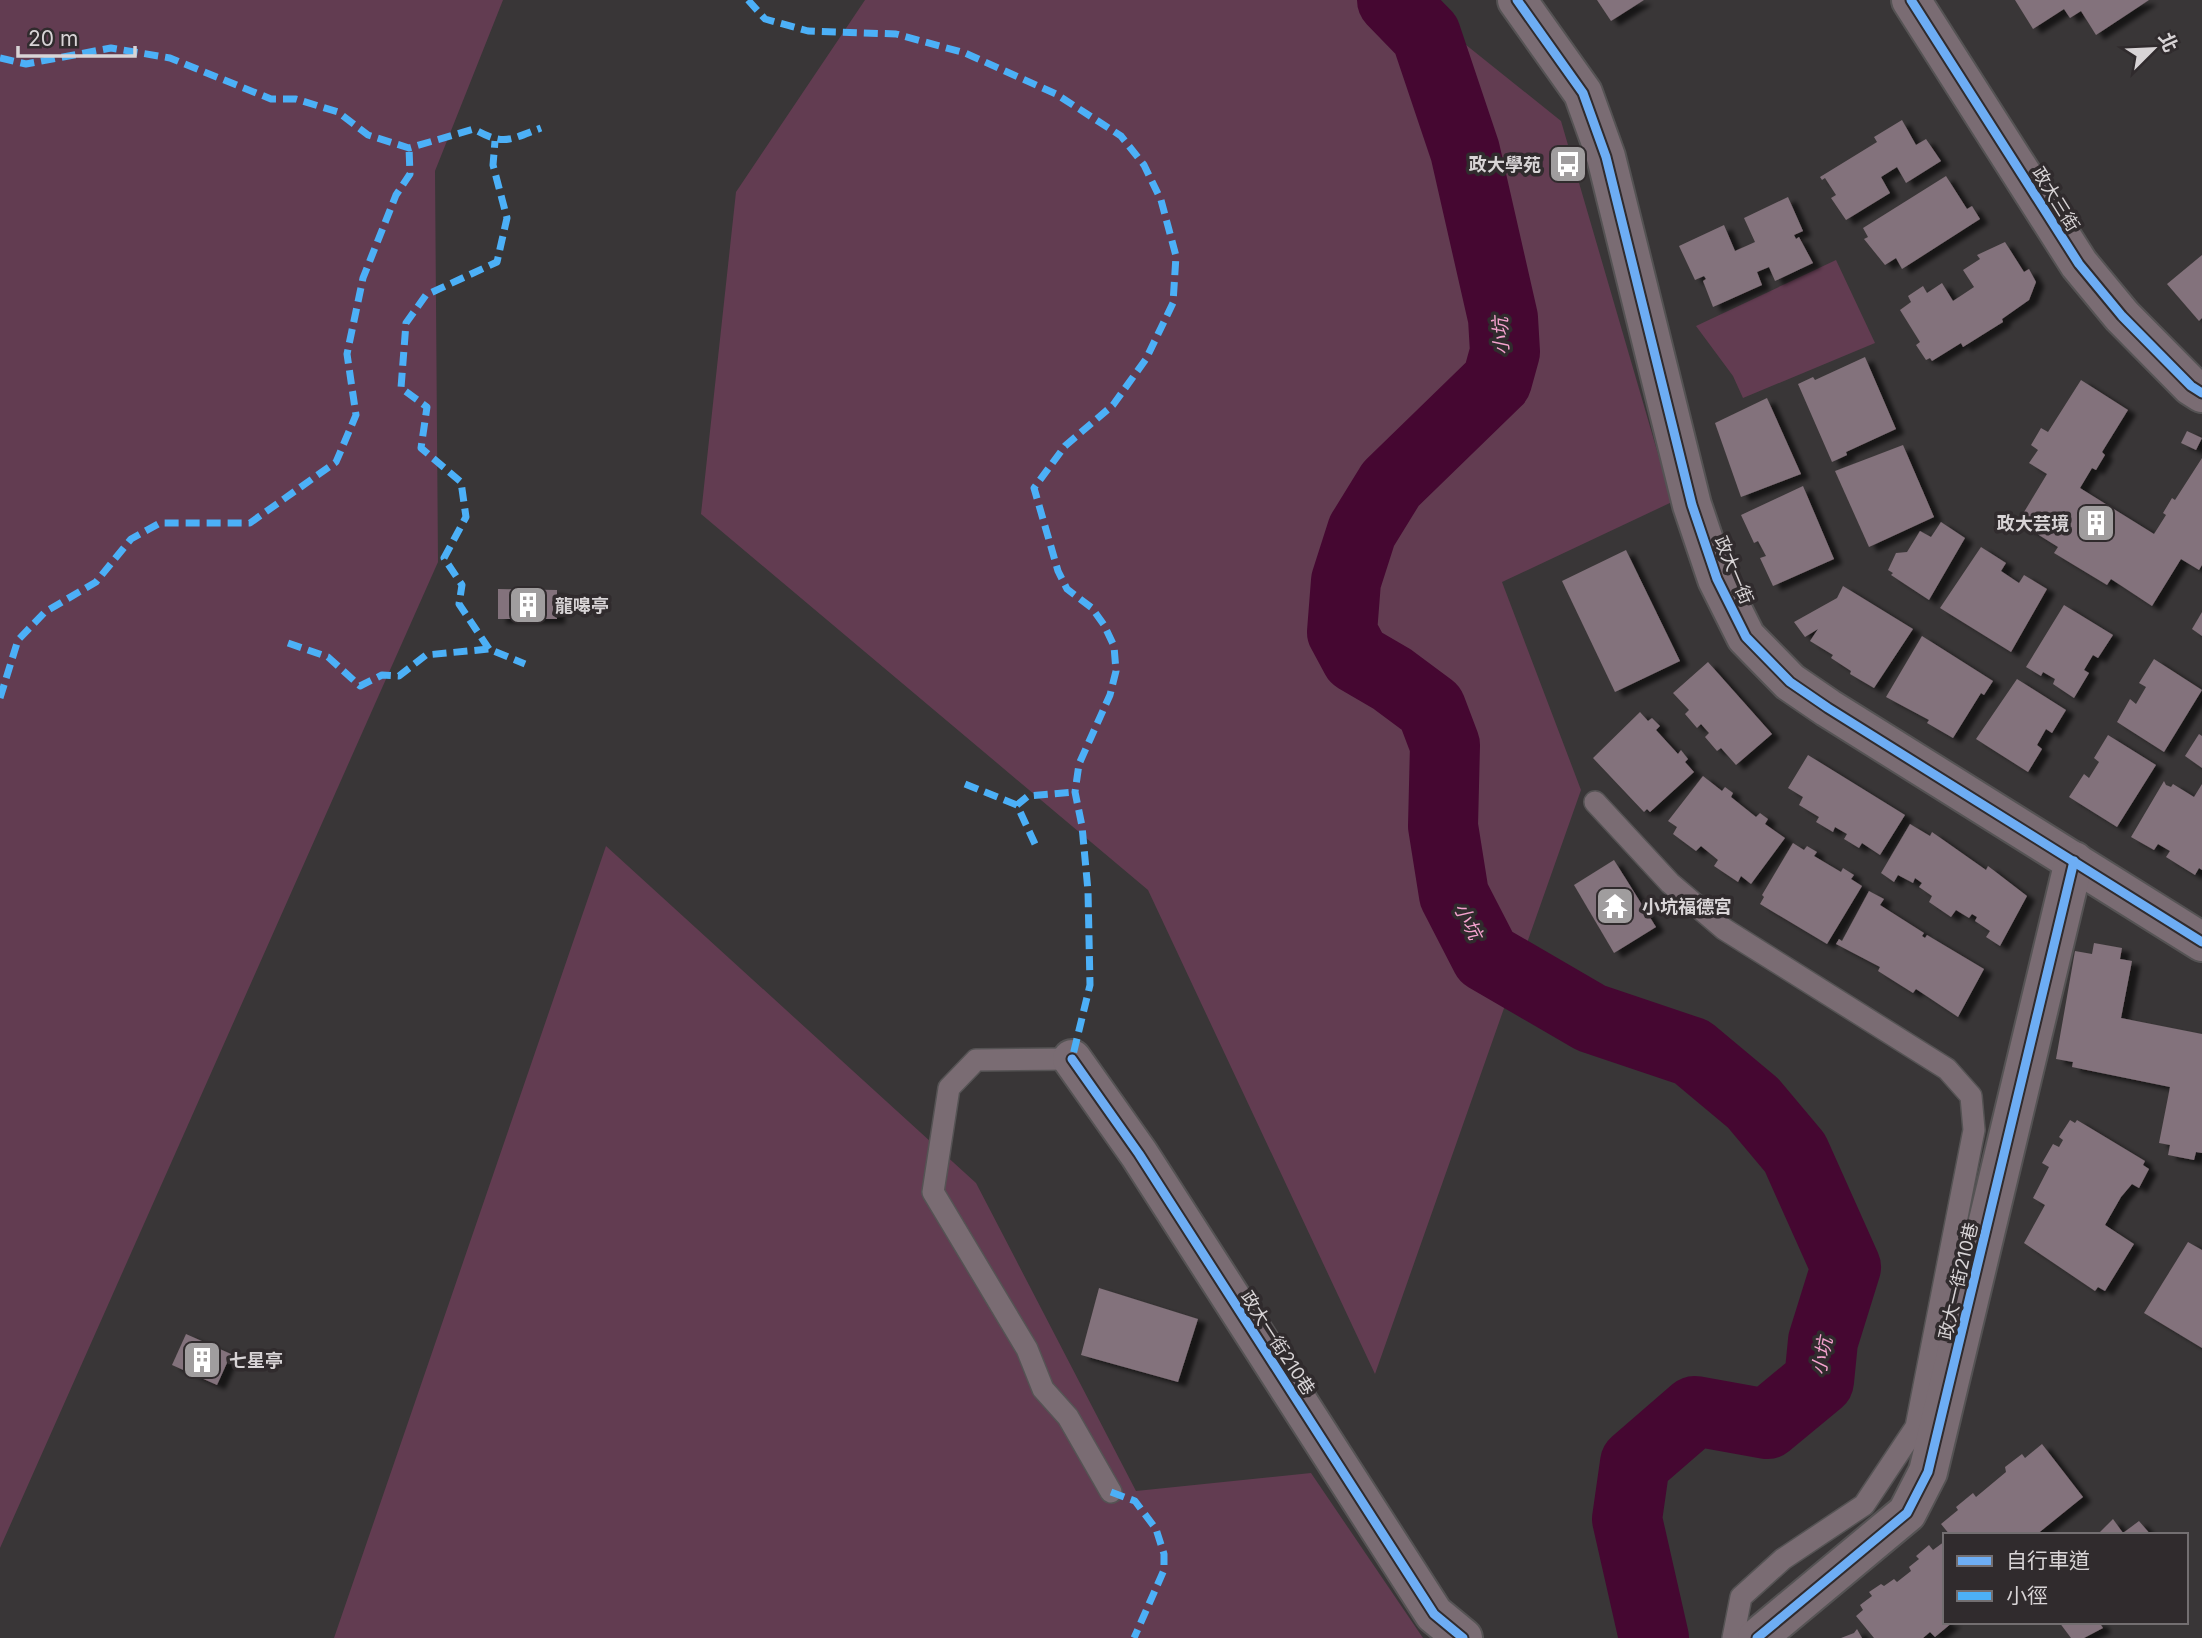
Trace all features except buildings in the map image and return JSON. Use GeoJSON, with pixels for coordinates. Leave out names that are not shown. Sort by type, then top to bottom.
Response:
{"type":"FeatureCollection","features":[{"type":"Feature","properties":{"kind":"street","name":"政大一街"},"geometry":{"type":"LineString","coordinates":[[1517,0],[1583,93],[1606,157],[1696,516],[1717,579],[1746,637],[1790,682],[1809,695],[2202,942]]}},
{"type":"Feature","properties":{"kind":"street","name":"政大三街"},"geometry":{"type":"LineString","coordinates":[[1911,0],[2078,264],[2122,316],[2190,386],[2202,393]]}},
{"type":"Feature","properties":{"kind":"street","name":"政大一街210巷"},"geometry":{"type":"LineString","coordinates":[[1757,1638],[1907,1513],[1928,1472],[2074,862]]}},
{"type":"Feature","properties":{"kind":"street","name":"政大一街210巷"},"geometry":{"type":"LineString","coordinates":[[1072,1059],[1139,1154],[1434,1614],[1463,1638]]}},
{"type":"Feature","properties":{"kind":"lane"},"geometry":{"type":"LineString","coordinates":[[1595,802],[1670,883],[1724,929],[1947,1069],[1971,1096],[1974,1130],[1916,1427],[1864,1505],[1783,1559],[1741,1597],[1733,1638]]}},
{"type":"Feature","properties":{"kind":"lane","name":"政大一街210巷"},"geometry":{"type":"LineString","coordinates":[[1072,1059],[976,1060],[949,1088],[933,1192],[1027,1349],[1043,1390],[1068,1418],[1111,1493]]}},
{"type":"Feature","properties":{"kind":"shaded area"},"geometry":{"type":"Polygon","coordinates":[[[0,0],[503,0],[435,171],[438,562],[0,1548],[0,0]]]}},
{"type":"Feature","properties":{"kind":"shaded area"},"geometry":{"type":"Polygon","coordinates":[[[865,0],[1410,0],[1561,121],[1672,502],[1502,582],[1581,790],[1375,1374],[1148,890],[701,514],[736,192],[865,0]]]}},
{"type":"Feature","properties":{"kind":"shaded area"},"geometry":{"type":"Polygon","coordinates":[[[1836,260],[1875,343],[1743,398],[1733,376],[1696,326],[1836,260]]]}},
{"type":"Feature","properties":{"kind":"shaded area"},"geometry":{"type":"Polygon","coordinates":[[[606,846],[976,1183],[1136,1491],[1311,1473],[1423,1638],[334,1638],[606,846]]]}},
{"type":"Feature","properties":{"kind":"waterway","name":"小坑"},"geometry":{"type":"LineString","coordinates":[[1392,0],[1426,35],[1465,151],[1503,318],[1505,352],[1497,381],[1391,484],[1362,531],[1346,581],[1342,632],[1356,658],[1392,679],[1431,708],[1445,745],[1443,826],[1454,895],[1486,957],[1591,1018],[1692,1052],[1753,1103],[1795,1153],[1846,1267],[1823,1341],[1819,1381],[1767,1424],[1695,1411],[1635,1463],[1627,1519],[1654,1638]]}},
{"type":"Feature","properties":{"kind":"marked path"},"geometry":{"type":"LineString","coordinates":[[748,0],[765,19],[808,31],[896,34],[965,53],[1056,94],[1121,136],[1144,165],[1161,200],[1176,256],[1173,303],[1146,359],[1113,405],[1065,446],[1034,488],[1058,571],[1067,589],[1092,608],[1104,625],[1114,646],[1116,671],[1110,695],[1079,764],[1075,792],[1082,826],[1088,891],[1090,985],[1072,1059]]}},
{"type":"Feature","properties":{"kind":"marked path"},"geometry":{"type":"LineString","coordinates":[[0,58],[26,64],[111,48],[170,58],[271,99],[296,99],[338,112],[368,135],[409,148],[474,129],[493,138],[507,139],[541,128]]}},
{"type":"Feature","properties":{"kind":"marked path"},"geometry":{"type":"LineString","coordinates":[[489,649],[459,604],[462,585],[444,558],[466,517],[461,482],[421,448],[427,407],[401,388],[406,323],[426,295],[497,262],[507,218],[493,165],[495,141]]}},
{"type":"Feature","properties":{"kind":"marked path"},"geometry":{"type":"LineString","coordinates":[[0,698],[18,640],[45,612],[96,582],[131,539],[160,523],[250,523],[336,462],[356,415],[347,354],[363,278],[396,195],[410,174],[409,148]]}},
{"type":"Feature","properties":{"kind":"marked path"},"geometry":{"type":"LineString","coordinates":[[288,643],[328,657],[360,686],[382,675],[399,676],[426,655],[489,649],[525,664]]}},
{"type":"Feature","properties":{"kind":"marked path"},"geometry":{"type":"LineString","coordinates":[[965,784],[1017,805]]}},
{"type":"Feature","properties":{"kind":"marked path"},"geometry":{"type":"LineString","coordinates":[[1035,844],[1017,805],[1028,796],[1075,792]]}},
{"type":"Feature","properties":{"kind":"marked path"},"geometry":{"type":"LineString","coordinates":[[1111,1492],[1135,1501],[1156,1529],[1164,1554],[1164,1570],[1134,1638]]}},
{"type":"Feature","properties":{"kind":"cycle path"},"geometry":{"type":"LineString","coordinates":[[1517,0],[1583,93],[1606,157],[1692,505],[1717,579],[1746,637],[1790,682],[1828,708],[2202,942]]}},
{"type":"Feature","properties":{"kind":"cycle path"},"geometry":{"type":"LineString","coordinates":[[1911,0],[2079,264],[2122,316],[2191,386],[2202,393]]}},
{"type":"Feature","properties":{"kind":"cycle path"},"geometry":{"type":"LineString","coordinates":[[1757,1638],[1907,1513],[1928,1472],[2074,861]]}},
{"type":"Feature","properties":{"kind":"cycle path"},"geometry":{"type":"LineString","coordinates":[[1072,1059],[1139,1154],[1434,1614],[1463,1638]]}},
{"type":"Feature","properties":{"kind":"place","name":"政大學苑"},"geometry":{"type":"Point","coordinates":[1568,164]}},
{"type":"Feature","properties":{"kind":"place","name":"政大芸境"},"geometry":{"type":"Point","coordinates":[2096,523]}},
{"type":"Feature","properties":{"kind":"place","name":"龍嗥亭"},"geometry":{"type":"Point","coordinates":[528,605]}},
{"type":"Feature","properties":{"kind":"place","name":"小坑福德宮"},"geometry":{"type":"Point","coordinates":[1615,906]}},
{"type":"Feature","properties":{"kind":"place","name":"七星亭"},"geometry":{"type":"Point","coordinates":[202,1360]}}]}
